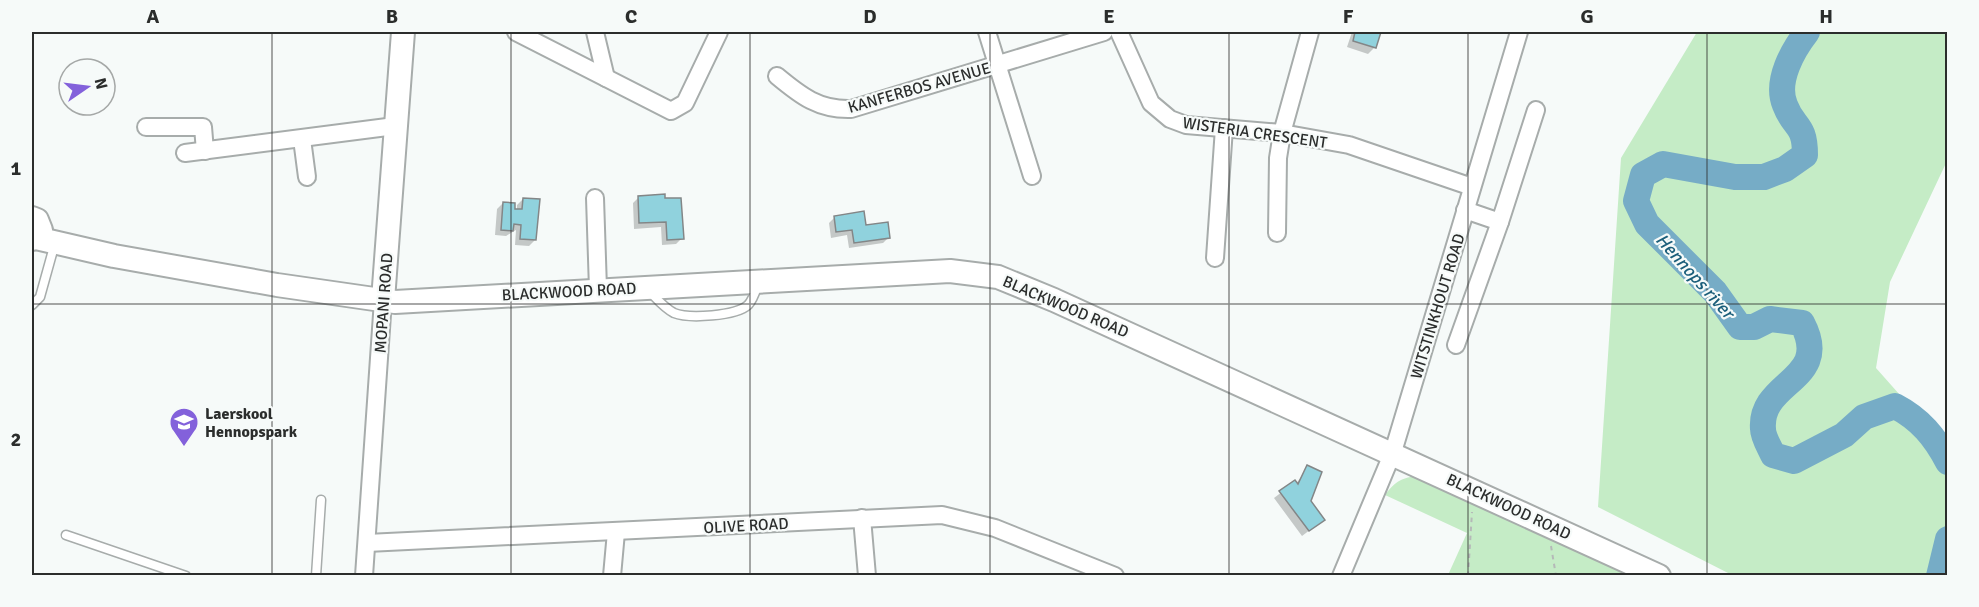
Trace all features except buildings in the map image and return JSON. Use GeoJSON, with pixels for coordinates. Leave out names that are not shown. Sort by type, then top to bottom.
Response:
{"type":"FeatureCollection","features":[{"type":"Feature","properties":{"kind":"street","name":"MOPANI ROAD"},"geometry":{"type":"LineString","coordinates":[[364,576],[403,32]]}},
{"type":"Feature","properties":{"kind":"street"},"geometry":{"type":"LineString","coordinates":[[516,32],[671,111],[677,110],[685,103],[695,87],[719,32]]}},
{"type":"Feature","properties":{"kind":"street"},"geometry":{"type":"LineString","coordinates":[[595,32],[606,78]]}},
{"type":"Feature","properties":{"kind":"street"},"geometry":{"type":"LineString","coordinates":[[987,32],[1032,176]]}},
{"type":"Feature","properties":{"kind":"street","name":"KANFERBOS AVENUE"},"geometry":{"type":"LineString","coordinates":[[777,76],[812,102],[828,108],[851,109],[1104,32]]}},
{"type":"Feature","properties":{"kind":"street","name":"WISTERIA CRESCENT"},"geometry":{"type":"LineString","coordinates":[[1119,32],[1151,103],[1157,111],[1180,124],[1282,134],[1348,146],[1472,187]]}},
{"type":"Feature","properties":{"kind":"street"},"geometry":{"type":"LineString","coordinates":[[1277,233],[1278,158],[1282,134],[1310,32]]}},
{"type":"Feature","properties":{"kind":"street","name":"WITSTINKHOUT ROAD"},"geometry":{"type":"LineString","coordinates":[[1341,576],[1393,452],[1519,32]]}},
{"type":"Feature","properties":{"kind":"street"},"geometry":{"type":"LineString","coordinates":[[1456,345],[1500,222],[1536,110]]}},
{"type":"Feature","properties":{"kind":"street"},"geometry":{"type":"LineString","coordinates":[[185,153],[395,126]]}},
{"type":"Feature","properties":{"kind":"street"},"geometry":{"type":"LineString","coordinates":[[146,127],[203,127],[205,151]]}},
{"type":"Feature","properties":{"kind":"street"},"geometry":{"type":"LineString","coordinates":[[1215,258],[1224,128]]}},
{"type":"Feature","properties":{"kind":"street"},"geometry":{"type":"LineString","coordinates":[[302,139],[307,177]]}},
{"type":"Feature","properties":{"kind":"street"},"geometry":{"type":"LineString","coordinates":[[595,198],[598,289]]}},
{"type":"Feature","properties":{"kind":"street"},"geometry":{"type":"LineString","coordinates":[[1465,210],[1500,222]]}},
{"type":"Feature","properties":{"kind":"street","name":"BLACKWOOD ROAD"},"geometry":{"type":"LineString","coordinates":[[39,232],[383,296],[411,295],[422,299],[950,271],[998,277],[1393,452],[1659,576]]}},
{"type":"Feature","properties":{"kind":"street","name":"OLIVE ROAD"},"geometry":{"type":"LineString","coordinates":[[367,543],[942,515],[995,528],[1115,576]]}},
{"type":"Feature","properties":{"kind":"street"},"geometry":{"type":"LineString","coordinates":[[862,518],[867,576]]}},
{"type":"Feature","properties":{"kind":"street"},"geometry":{"type":"LineString","coordinates":[[612,576],[616,532]]}},
{"type":"Feature","properties":{"kind":"lane"},"geometry":{"type":"LineString","coordinates":[[32,306],[40,297],[39,232]]}},
{"type":"Feature","properties":{"kind":"lane"},"geometry":{"type":"LineString","coordinates":[[646,288],[673,312],[705,315],[735,312],[750,304],[759,280]]}},
{"type":"Feature","properties":{"kind":"lane"},"geometry":{"type":"LineString","coordinates":[[316,576],[321,500]]}},
{"type":"Feature","properties":{"kind":"lane"},"geometry":{"type":"LineString","coordinates":[[66,535],[186,576]]}},
{"type":"Feature","properties":{"kind":"path"},"geometry":{"type":"LineString","coordinates":[[1468,576],[1473,510],[1471,488]]}},
{"type":"Feature","properties":{"kind":"path"},"geometry":{"type":"LineString","coordinates":[[1547,524],[1556,576]]}},
{"type":"Feature","properties":{"kind":"green space"},"geometry":{"type":"Polygon","coordinates":[[[1697,32],[1947,32],[1947,161],[1890,282],[1876,368],[1947,448],[1947,575],[1732,575],[1598,507],[1621,158],[1697,32]]]}},
{"type":"Feature","properties":{"kind":"green space"},"geometry":{"type":"Polygon","coordinates":[[[1416,476],[1633,575],[1448,575],[1467,533],[1385,495],[1398,482],[1416,476]]]}},
{"type":"Feature","properties":{"kind":"waterway","name":"Hennops river"},"geometry":{"type":"LineString","coordinates":[[1807,32],[1791,57],[1782,86],[1782,96],[1788,113],[1801,131],[1805,155],[1785,169],[1764,177],[1735,177],[1663,164],[1643,175],[1636,201],[1647,224],[1715,292],[1740,327],[1754,327],[1770,319],[1802,323],[1809,342],[1808,357],[1802,369],[1772,400],[1765,413],[1763,432],[1773,455],[1794,461],[1844,435],[1864,417],[1895,406],[1926,430],[1948,462]]}},
{"type":"Feature","properties":{"kind":"waterway","name":"Hennops river"},"geometry":{"type":"LineString","coordinates":[[1939,576],[1948,539]]}},
{"type":"Feature","properties":{"kind":"place","name":"Laerskool Hennopspark"},"geometry":{"type":"Point","coordinates":[184,448]}}]}
